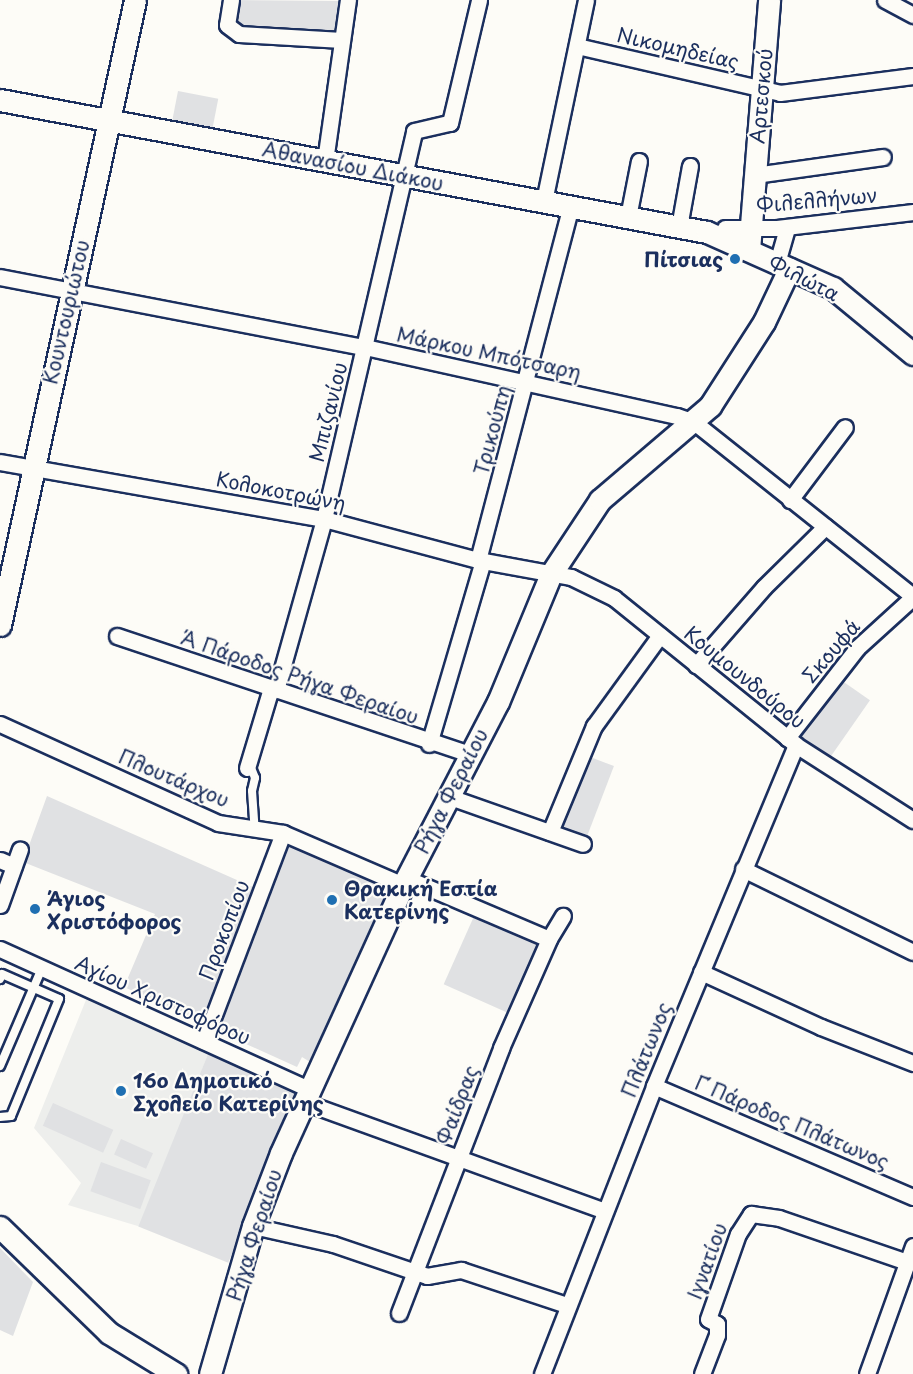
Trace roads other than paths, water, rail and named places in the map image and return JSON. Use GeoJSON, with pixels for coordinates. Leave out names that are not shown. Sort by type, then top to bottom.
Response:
{"type":"FeatureCollection","features":[{"type":"Feature","properties":{"kind":"street","name":"Κουντουριώτου"},"geometry":{"type":"LineString","coordinates":[[0,625],[31,468],[135,0]]}},
{"type":"Feature","properties":{"kind":"street"},"geometry":{"type":"LineString","coordinates":[[231,0],[227,25],[239,34],[342,40]]}},
{"type":"Feature","properties":{"kind":"street"},"geometry":{"type":"LineString","coordinates":[[325,161],[348,0]]}},
{"type":"Feature","properties":{"kind":"street","name":"Μπιζανίου"},"geometry":{"type":"LineString","coordinates":[[248,766],[324,519],[406,176],[414,131],[450,123],[479,0]]}},
{"type":"Feature","properties":{"kind":"street"},"geometry":{"type":"LineString","coordinates":[[544,201],[586,0]]}},
{"type":"Feature","properties":{"kind":"street","name":"Αρτεσκού"},"geometry":{"type":"LineString","coordinates":[[749,250],[756,228],[754,184],[769,0]]}},
{"type":"Feature","properties":{"kind":"street"},"geometry":{"type":"LineString","coordinates":[[885,0],[913,15]]}},
{"type":"Feature","properties":{"kind":"street","name":"Νικομηδείας"},"geometry":{"type":"LineString","coordinates":[[577,46],[780,93],[913,76]]}},
{"type":"Feature","properties":{"kind":"street","name":"Αθανασίου Διάκου"},"geometry":{"type":"LineString","coordinates":[[0,100],[679,227],[716,230],[749,250]]}},
{"type":"Feature","properties":{"kind":"street"},"geometry":{"type":"LineString","coordinates":[[754,184],[883,157]]}},
{"type":"Feature","properties":{"kind":"street"},"geometry":{"type":"LineString","coordinates":[[628,217],[639,161]]}},
{"type":"Feature","properties":{"kind":"street"},"geometry":{"type":"LineString","coordinates":[[679,227],[690,166]]}},
{"type":"Feature","properties":{"kind":"street","name":"Τρικούπη"},"geometry":{"type":"LineString","coordinates":[[429,744],[480,560],[571,207]]}},
{"type":"Feature","properties":{"kind":"street","name":"Φιλελλήνων"},"geometry":{"type":"LineString","coordinates":[[716,230],[787,227],[913,212]]}},
{"type":"Feature","properties":{"kind":"street"},"geometry":{"type":"LineString","coordinates":[[783,266],[787,227]]}},
{"type":"Feature","properties":{"kind":"street","name":"Αρτεσκού"},"geometry":{"type":"LineString","coordinates":[[756,228],[783,266]]}},
{"type":"Feature","properties":{"kind":"street","name":"Φιλώτα"},"geometry":{"type":"LineString","coordinates":[[749,250],[832,288],[913,354]]}},
{"type":"Feature","properties":{"kind":"street","name":"Ρήγα Φεραίου"},"geometry":{"type":"LineString","coordinates":[[210,1374],[253,1226],[307,1095],[404,882],[498,702],[551,574],[600,500],[710,406],[764,322],[783,266]]}},
{"type":"Feature","properties":{"kind":"street","name":"Μάρκου Μπότσαρη"},"geometry":{"type":"LineString","coordinates":[[0,277],[365,347],[527,382],[694,422],[790,500],[911,592]]}},
{"type":"Feature","properties":{"kind":"street"},"geometry":{"type":"LineString","coordinates":[[790,500],[845,427]]}},
{"type":"Feature","properties":{"kind":"street","name":"Κολοκοτρώνη"},"geometry":{"type":"LineString","coordinates":[[0,462],[324,519],[480,560],[551,574]]}},
{"type":"Feature","properties":{"kind":"street"},"geometry":{"type":"LineString","coordinates":[[696,665],[764,587],[825,527]]}},
{"type":"Feature","properties":{"kind":"street","name":"Κουμουνδούρου"},"geometry":{"type":"LineString","coordinates":[[551,574],[594,586],[660,635],[792,741],[913,820]]}},
{"type":"Feature","properties":{"kind":"street","name":"Σκουφά"},"geometry":{"type":"LineString","coordinates":[[792,741],[857,648],[911,592]]}},
{"type":"Feature","properties":{"kind":"street"},"geometry":{"type":"LineString","coordinates":[[550,832],[594,726],[660,635]]}},
{"type":"Feature","properties":{"kind":"street","name":"Α΄ Πάροδος Ρήγα Φεραίου"},"geometry":{"type":"LineString","coordinates":[[117,636],[429,744],[470,754]]}},
{"type":"Feature","properties":{"kind":"street","name":"Πλουτάρχου"},"geometry":{"type":"LineString","coordinates":[[0,724],[218,822],[283,833],[549,939]]}},
{"type":"Feature","properties":{"kind":"street","name":"Πλάτωνος"},"geometry":{"type":"LineString","coordinates":[[542,1374],[604,1211],[743,869],[792,741]]}},
{"type":"Feature","properties":{"kind":"street"},"geometry":{"type":"LineString","coordinates":[[447,796],[583,844]]}},
{"type":"Feature","properties":{"kind":"street","name":"Προκοπίου"},"geometry":{"type":"LineString","coordinates":[[204,1041],[283,833]]}},
{"type":"Feature","properties":{"kind":"street"},"geometry":{"type":"LineString","coordinates":[[0,904],[7,863],[20,849]]}},
{"type":"Feature","properties":{"kind":"street"},"geometry":{"type":"LineString","coordinates":[[743,869],[913,952]]}},
{"type":"Feature","properties":{"kind":"street","name":"Φαίδρας"},"geometry":{"type":"LineString","coordinates":[[399,1313],[460,1156],[549,939],[563,916]]}},
{"type":"Feature","properties":{"kind":"street","name":"Αγίου Χριστοφόρου"},"geometry":{"type":"LineString","coordinates":[[0,949],[204,1041],[307,1095],[400,1139],[460,1156],[604,1211]]}},
{"type":"Feature","properties":{"kind":"street"},"geometry":{"type":"LineString","coordinates":[[700,972],[821,1027],[913,1063]]}},
{"type":"Feature","properties":{"kind":"street","name":"Γ΄ Πάροδος Πλάτωνος"},"geometry":{"type":"LineString","coordinates":[[654,1086],[913,1197]]}},
{"type":"Feature","properties":{"kind":"street","name":"Ιγνατίου"},"geometry":{"type":"LineString","coordinates":[[702,1374],[718,1329],[708,1319],[738,1234],[751,1214],[779,1218],[907,1271]]}},
{"type":"Feature","properties":{"kind":"street"},"geometry":{"type":"LineString","coordinates":[[253,1226],[333,1244],[427,1276],[461,1270],[567,1305]]}},
{"type":"Feature","properties":{"kind":"street"},"geometry":{"type":"LineString","coordinates":[[0,1227],[109,1333],[176,1374]]}},
{"type":"Feature","properties":{"kind":"street"},"geometry":{"type":"LineString","coordinates":[[867,1374],[907,1271],[913,1246]]}},
{"type":"Feature","properties":{"kind":"lane"},"geometry":{"type":"LineString","coordinates":[[248,766],[255,778],[252,791],[255,830]]}},
{"type":"Feature","properties":{"kind":"lane"},"geometry":{"type":"LineString","coordinates":[[0,1066],[42,968]]}},
{"type":"Feature","properties":{"kind":"lane"},"geometry":{"type":"LineString","coordinates":[[0,979],[2,974],[58,999],[11,1116],[1,1116]]}},
{"type":"Feature","properties":{"kind":"place","name":"Πίτσιας"},"geometry":{"type":"Point","coordinates":[735,259]}},
{"type":"Feature","properties":{"kind":"place","name":"Θρακική Εστία Κατερίνης"},"geometry":{"type":"Point","coordinates":[332,900]}},
{"type":"Feature","properties":{"kind":"place","name":"Άγιος Χριστόφορος"},"geometry":{"type":"Point","coordinates":[35,909]}},
{"type":"Feature","properties":{"kind":"place","name":"16ο Δημοτικό Σχολείο Κατερίνης"},"geometry":{"type":"Point","coordinates":[121,1091]}}]}
